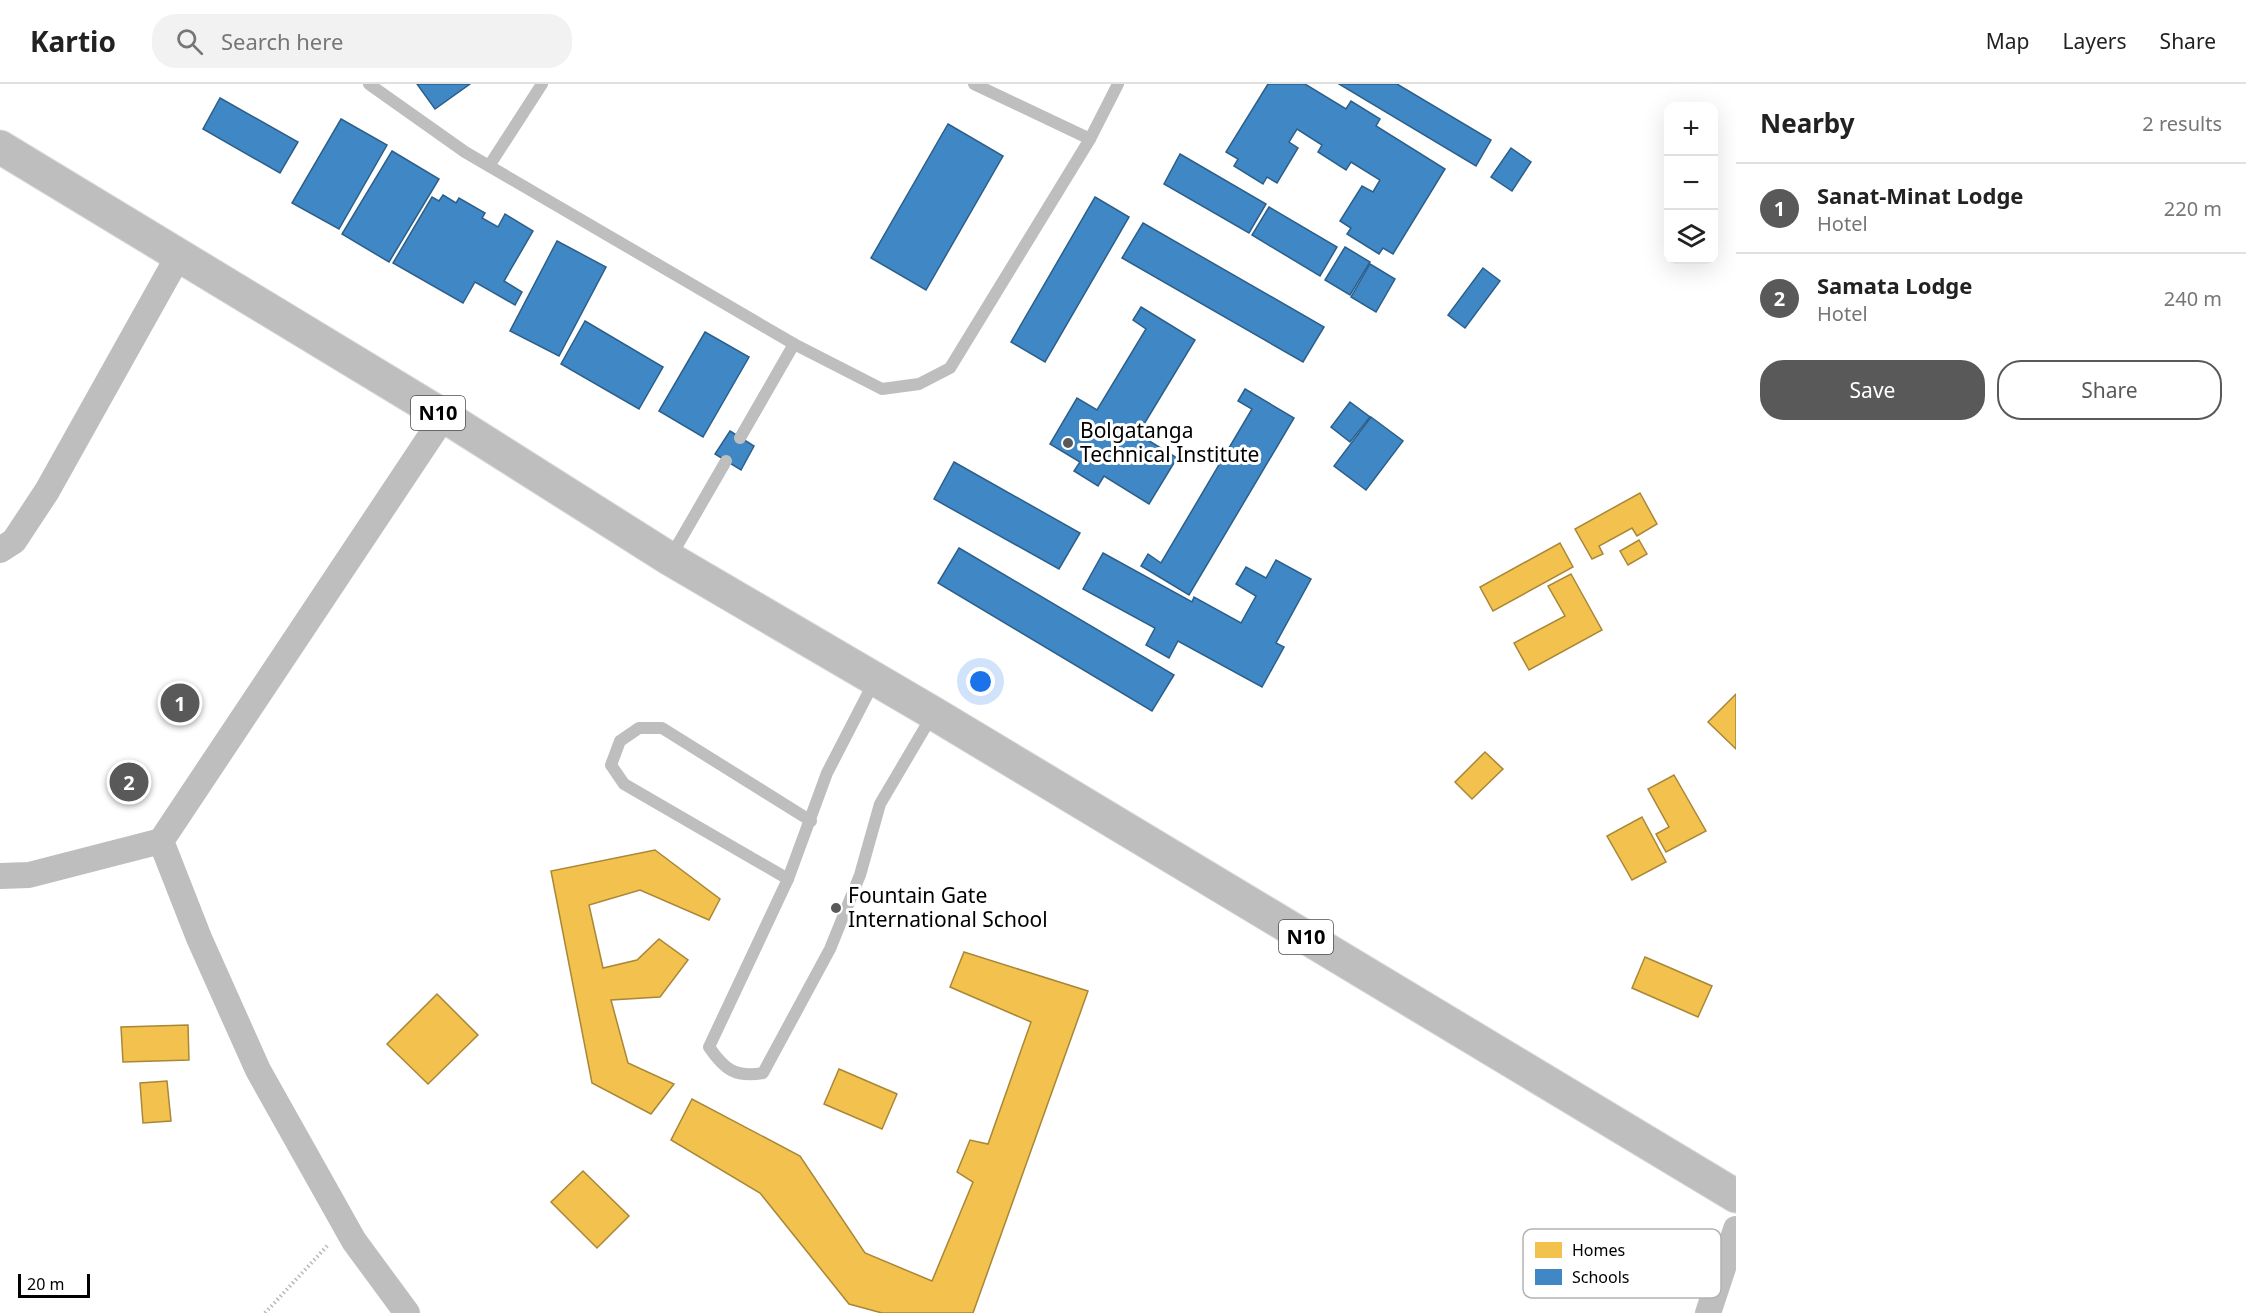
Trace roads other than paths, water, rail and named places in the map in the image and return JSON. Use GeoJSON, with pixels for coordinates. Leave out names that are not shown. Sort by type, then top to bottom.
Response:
{"type":"FeatureCollection","features":[{"type":"Feature","properties":{"kind":"highway","name":"N10"},"geometry":{"type":"LineString","coordinates":[[0,147],[444,416],[670,559],[933,713],[1736,1196]]}},
{"type":"Feature","properties":{"kind":"street"},"geometry":{"type":"LineString","coordinates":[[0,550],[14,541],[47,491],[179,255]]}},
{"type":"Feature","properties":{"kind":"street"},"geometry":{"type":"LineString","coordinates":[[0,876],[29,875],[161,841],[444,416]]}},
{"type":"Feature","properties":{"kind":"street"},"geometry":{"type":"LineString","coordinates":[[161,841],[199,938],[258,1070],[354,1241],[407,1313]]}},
{"type":"Feature","properties":{"kind":"street"},"geometry":{"type":"LineString","coordinates":[[1721,1274],[1736,1229]]}},
{"type":"Feature","properties":{"kind":"street"},"geometry":{"type":"LineString","coordinates":[[1708,1313],[1713,1298]]}},
{"type":"Feature","properties":{"kind":"lane"},"geometry":{"type":"LineString","coordinates":[[369,84],[465,152],[794,344],[882,389],[919,384],[950,368],[1090,139],[1118,84]]}},
{"type":"Feature","properties":{"kind":"lane"},"geometry":{"type":"LineString","coordinates":[[489,166],[542,84]]}},
{"type":"Feature","properties":{"kind":"lane"},"geometry":{"type":"LineString","coordinates":[[974,84],[1090,139]]}},
{"type":"Feature","properties":{"kind":"lane"},"geometry":{"type":"LineString","coordinates":[[740,438],[794,344]]}},
{"type":"Feature","properties":{"kind":"lane"},"geometry":{"type":"LineString","coordinates":[[670,559],[726,461]]}},
{"type":"Feature","properties":{"kind":"lane"},"geometry":{"type":"LineString","coordinates":[[875,679],[827,773],[788,879],[709,1047],[720,1064],[745,1076],[763,1073],[830,949],[860,875],[880,804],[933,713]]}},
{"type":"Feature","properties":{"kind":"lane"},"geometry":{"type":"LineString","coordinates":[[788,879],[624,784],[611,765],[620,741],[639,728],[662,728],[811,821]]}},
{"type":"Feature","properties":{"kind":"place","name":"Bolgatanga Technical Institute"},"geometry":{"type":"Point","coordinates":[1068,443]}},
{"type":"Feature","properties":{"kind":"place","name":"Sanat-Minat Lodge"},"geometry":{"type":"Point","coordinates":[180,703]}},
{"type":"Feature","properties":{"kind":"place","name":"Samata Lodge"},"geometry":{"type":"Point","coordinates":[129,782]}},
{"type":"Feature","properties":{"kind":"place","name":"Fountain Gate International School"},"geometry":{"type":"Point","coordinates":[836,908]}}]}
